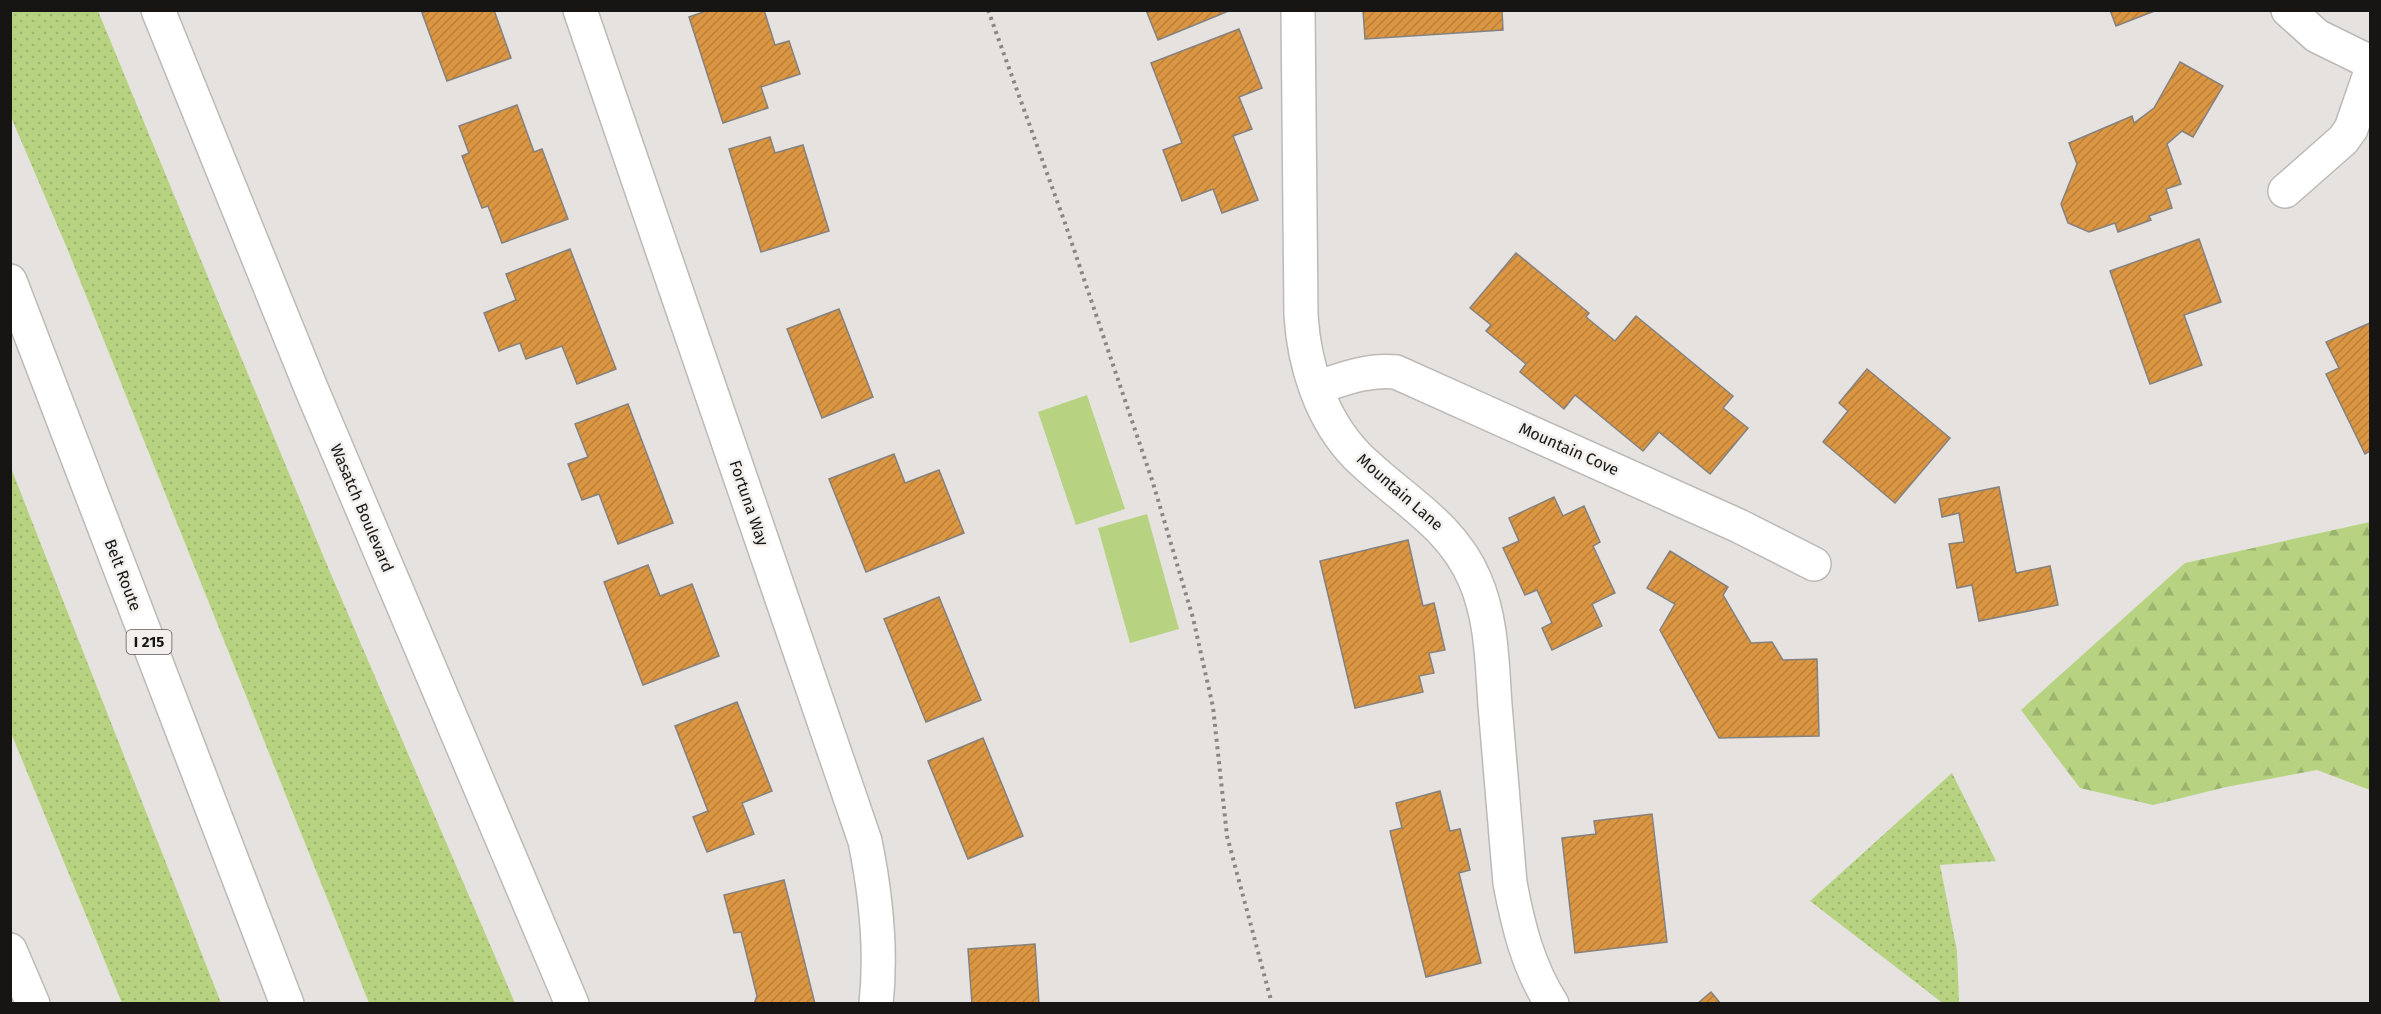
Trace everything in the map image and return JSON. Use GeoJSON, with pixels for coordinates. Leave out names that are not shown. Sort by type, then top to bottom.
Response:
{"type":"FeatureCollection","features":[{"type":"Feature","properties":{"kind":"main road","name":"Wasatch Boulevard"},"geometry":{"type":"LineString","coordinates":[[158,10],[311,387],[572,1004]]}},
{"type":"Feature","properties":{"kind":"main road","name":"Fortuna Way"},"geometry":{"type":"LineString","coordinates":[[580,10],[865,841],[872,874],[879,942],[876,1004]]}},
{"type":"Feature","properties":{"kind":"main road","name":"Mountain Lane"},"geometry":{"type":"LineString","coordinates":[[1298,10],[1301,315],[1306,353],[1316,388],[1343,440],[1358,457],[1433,519],[1451,538],[1476,580],[1489,637],[1510,883],[1516,914],[1534,970],[1552,1004]]}},
{"type":"Feature","properties":{"kind":"main road"},"geometry":{"type":"LineString","coordinates":[[2288,10],[2318,36],[2370,62]]}},
{"type":"Feature","properties":{"kind":"main road"},"geometry":{"type":"LineString","coordinates":[[2285,191],[2343,140],[2351,129],[2370,74]]}},
{"type":"Feature","properties":{"kind":"main road","name":"Belt Route"},"geometry":{"type":"LineString","coordinates":[[10,281],[287,1004]]}},
{"type":"Feature","properties":{"kind":"main road","name":"Mountain Cove"},"geometry":{"type":"LineString","coordinates":[[1316,388],[1381,370],[1396,372],[1739,526],[1814,564]]}},
{"type":"Feature","properties":{"kind":"main road"},"geometry":{"type":"LineString","coordinates":[[10,950],[33,1004]]}},
{"type":"Feature","properties":{"kind":"path"},"geometry":{"type":"LineString","coordinates":[[988,10],[1065,224],[1145,461],[1193,618],[1213,707],[1227,836],[1272,1004]]}},
{"type":"Feature","properties":{"kind":"green space"},"geometry":{"type":"Polygon","coordinates":[[[10,11],[98,11],[324,558],[515,1003],[369,1003],[67,248],[11,117],[10,11]]]}},
{"type":"Feature","properties":{"kind":"green space"},"geometry":{"type":"Polygon","coordinates":[[[1087,395],[1125,509],[1076,525],[1038,412],[1087,395]]]}},
{"type":"Feature","properties":{"kind":"green space"},"geometry":{"type":"Polygon","coordinates":[[[10,468],[221,1003],[122,1003],[11,733],[10,468]]]}},
{"type":"Feature","properties":{"kind":"green space"},"geometry":{"type":"Polygon","coordinates":[[[1147,514],[1179,629],[1130,643],[1098,528],[1147,514]]]}},
{"type":"Feature","properties":{"kind":"green space"},"geometry":{"type":"Polygon","coordinates":[[[2370,522],[2370,790],[2317,770],[2226,787],[2153,805],[2080,788],[2021,710],[2185,563],[2370,522]]]}},
{"type":"Feature","properties":{"kind":"green space"},"geometry":{"type":"Polygon","coordinates":[[[1952,773],[1996,861],[1940,865],[1957,951],[1959,1003],[1944,1004],[1810,901],[1952,773]]]}},
{"type":"Feature","properties":{"kind":"building"},"geometry":{"type":"Polygon","coordinates":[[[429,10],[494,10],[511,58],[447,81],[422,13],[429,10]]]}},
{"type":"Feature","properties":{"kind":"building"},"geometry":{"type":"Polygon","coordinates":[[[709,10],[764,10],[775,45],[789,41],[800,74],[761,87],[768,108],[723,123],[689,17],[709,10]]]}},
{"type":"Feature","properties":{"kind":"building"},"geometry":{"type":"Polygon","coordinates":[[[1146,10],[1231,10],[1158,40],[1146,10]]]}},
{"type":"Feature","properties":{"kind":"building"},"geometry":{"type":"Polygon","coordinates":[[[1363,10],[1502,10],[1503,30],[1365,39],[1363,10]]]}},
{"type":"Feature","properties":{"kind":"building"},"geometry":{"type":"Polygon","coordinates":[[[2110,10],[2157,10],[2116,26],[2110,10]]]}},
{"type":"Feature","properties":{"kind":"building"},"geometry":{"type":"Polygon","coordinates":[[[1239,29],[1262,88],[1239,97],[1252,129],[1233,136],[1258,200],[1222,213],[1213,189],[1182,201],[1163,150],[1182,143],[1151,63],[1239,29]]]}},
{"type":"Feature","properties":{"kind":"building"},"geometry":{"type":"Polygon","coordinates":[[[2180,62],[2223,86],[2193,137],[2182,131],[2167,144],[2181,184],[2166,189],[2172,208],[2149,216],[2151,220],[2118,232],[2115,223],[2089,232],[2068,223],[2061,204],[2077,164],[2069,143],[2132,116],[2134,123],[2154,108],[2180,62]]]}},
{"type":"Feature","properties":{"kind":"building"},"geometry":{"type":"Polygon","coordinates":[[[517,105],[534,152],[542,149],[568,219],[502,243],[488,206],[482,208],[462,156],[469,153],[459,126],[517,105]]]}},
{"type":"Feature","properties":{"kind":"building"},"geometry":{"type":"Polygon","coordinates":[[[770,137],[775,153],[803,145],[829,231],[761,252],[729,149],[770,137]]]}},
{"type":"Feature","properties":{"kind":"building"},"geometry":{"type":"Polygon","coordinates":[[[2199,239],[2221,302],[2184,315],[2202,365],[2150,384],[2110,271],[2199,239]]]}},
{"type":"Feature","properties":{"kind":"building"},"geometry":{"type":"Polygon","coordinates":[[[570,249],[616,369],[577,384],[562,346],[526,359],[520,343],[499,351],[484,313],[516,300],[506,274],[570,249]]]}},
{"type":"Feature","properties":{"kind":"building"},"geometry":{"type":"Polygon","coordinates":[[[1516,253],[1589,313],[1586,317],[1615,341],[1636,316],[1733,396],[1723,408],[1748,428],[1710,474],[1659,432],[1643,451],[1575,395],[1564,409],[1520,372],[1526,364],[1486,331],[1491,325],[1470,308],[1516,253]]]}},
{"type":"Feature","properties":{"kind":"building"},"geometry":{"type":"Polygon","coordinates":[[[839,309],[873,397],[822,418],[787,329],[839,309]]]}},
{"type":"Feature","properties":{"kind":"building"},"geometry":{"type":"Polygon","coordinates":[[[2370,323],[2370,451],[2365,454],[2326,374],[2339,368],[2326,342],[2370,323]]]}},
{"type":"Feature","properties":{"kind":"building"},"geometry":{"type":"Polygon","coordinates":[[[1867,369],[1950,438],[1895,503],[1823,442],[1848,411],[1839,403],[1867,369]]]}},
{"type":"Feature","properties":{"kind":"building"},"geometry":{"type":"Polygon","coordinates":[[[628,404],[673,523],[618,544],[599,494],[582,500],[568,464],[588,457],[575,424],[628,404]]]}},
{"type":"Feature","properties":{"kind":"building"},"geometry":{"type":"Polygon","coordinates":[[[894,454],[905,483],[939,470],[964,533],[866,572],[829,479],[894,454]]]}},
{"type":"Feature","properties":{"kind":"building"},"geometry":{"type":"Polygon","coordinates":[[[1999,487],[2016,573],[2050,566],[2058,605],[1979,621],[1972,585],[1957,588],[1949,544],[1964,542],[1959,513],[1942,517],[1939,499],[1999,487]]]}},
{"type":"Feature","properties":{"kind":"building"},"geometry":{"type":"Polygon","coordinates":[[[1554,497],[1563,516],[1584,506],[1600,542],[1593,546],[1615,593],[1592,604],[1602,626],[1552,650],[1542,628],[1552,623],[1537,590],[1525,595],[1503,548],[1519,541],[1509,518],[1554,497]]]}},
{"type":"Feature","properties":{"kind":"building"},"geometry":{"type":"Polygon","coordinates":[[[1408,540],[1423,606],[1434,603],[1445,650],[1429,653],[1434,673],[1419,676],[1423,692],[1355,708],[1320,561],[1408,540]]]}},
{"type":"Feature","properties":{"kind":"building"},"geometry":{"type":"Polygon","coordinates":[[[1670,551],[1728,587],[1723,595],[1751,643],[1772,642],[1783,660],[1817,659],[1819,736],[1719,738],[1660,630],[1675,604],[1647,588],[1670,551]]]}},
{"type":"Feature","properties":{"kind":"building"},"geometry":{"type":"Polygon","coordinates":[[[648,565],[660,596],[692,584],[719,656],[643,685],[604,582],[648,565]]]}},
{"type":"Feature","properties":{"kind":"building"},"geometry":{"type":"Polygon","coordinates":[[[939,597],[981,700],[926,722],[884,619],[939,597]]]}},
{"type":"Feature","properties":{"kind":"building"},"geometry":{"type":"Polygon","coordinates":[[[737,702],[772,791],[742,803],[754,834],[707,852],[693,817],[708,811],[675,726],[737,702]]]}},
{"type":"Feature","properties":{"kind":"building"},"geometry":{"type":"Polygon","coordinates":[[[983,738],[1023,836],[968,859],[928,761],[983,738]]]}},
{"type":"Feature","properties":{"kind":"building"},"geometry":{"type":"Polygon","coordinates":[[[1440,791],[1450,831],[1460,829],[1470,870],[1459,873],[1481,963],[1426,977],[1390,831],[1402,828],[1396,803],[1440,791]]]}},
{"type":"Feature","properties":{"kind":"building"},"geometry":{"type":"Polygon","coordinates":[[[1652,814],[1667,942],[1575,953],[1562,838],[1596,834],[1594,821],[1652,814]]]}},
{"type":"Feature","properties":{"kind":"building"},"geometry":{"type":"Polygon","coordinates":[[[784,880],[815,1004],[754,1004],[757,996],[741,932],[734,933],[724,895],[784,880]]]}},
{"type":"Feature","properties":{"kind":"building"},"geometry":{"type":"Polygon","coordinates":[[[1035,944],[1039,1004],[972,1004],[968,949],[1035,944]]]}},
{"type":"Feature","properties":{"kind":"building"},"geometry":{"type":"Polygon","coordinates":[[[1711,992],[1721,1004],[1697,1004],[1711,992]]]}}]}
